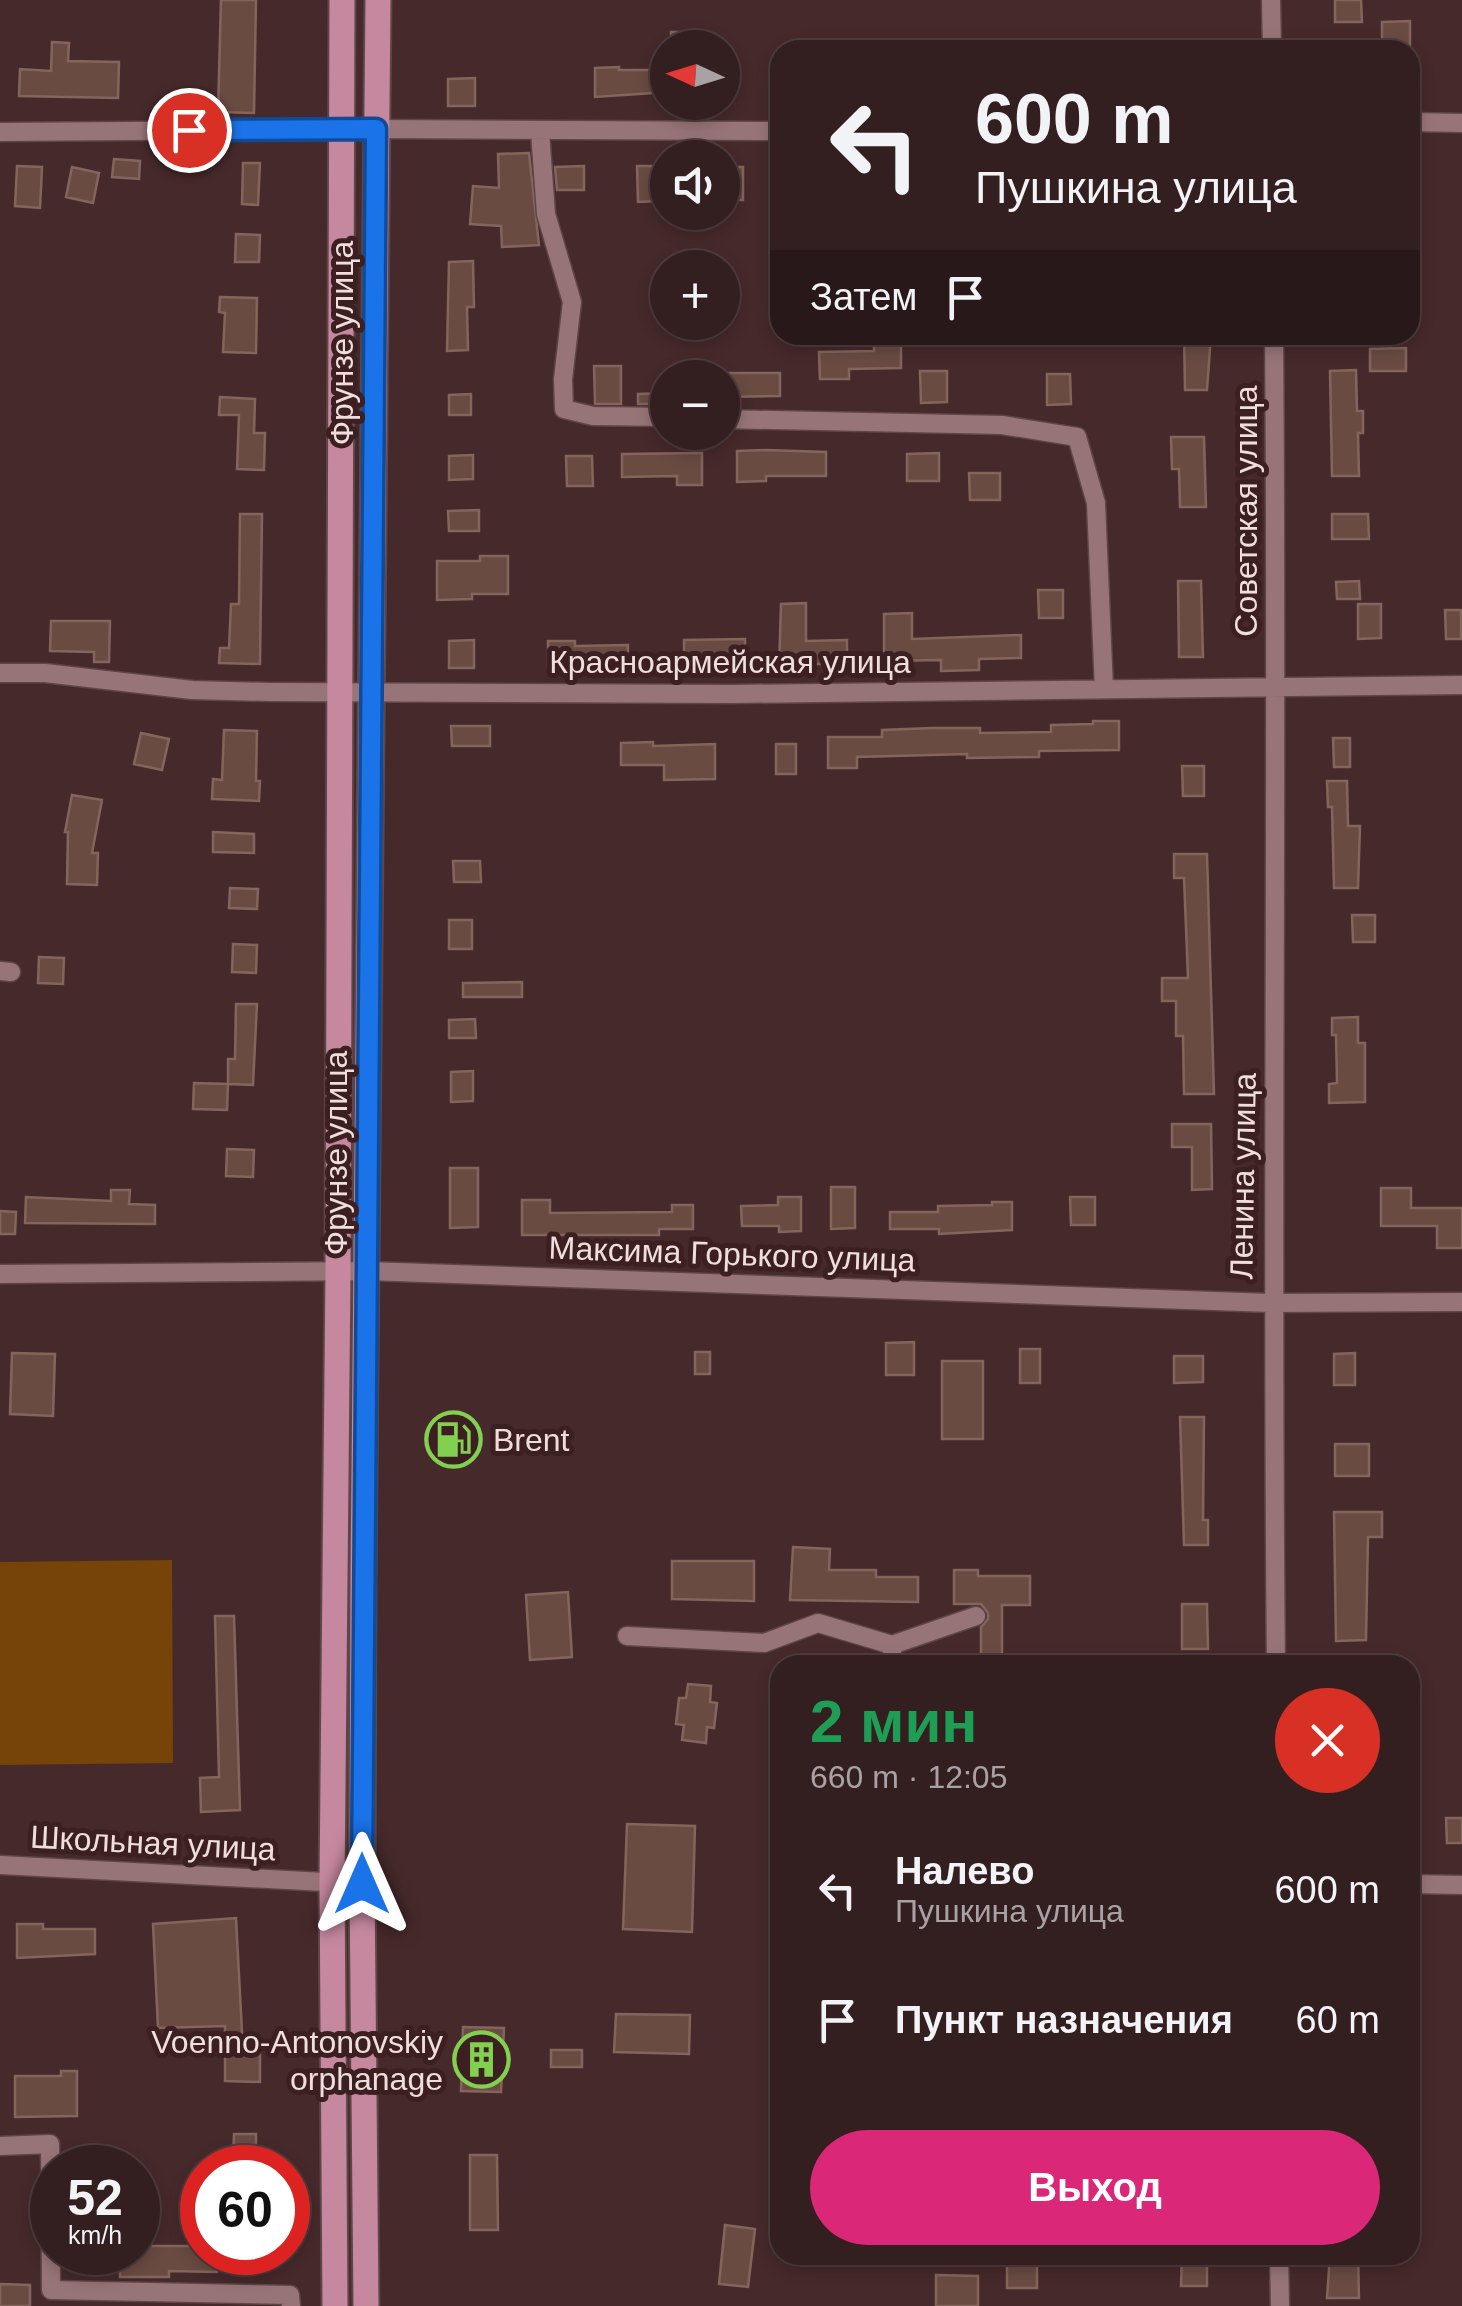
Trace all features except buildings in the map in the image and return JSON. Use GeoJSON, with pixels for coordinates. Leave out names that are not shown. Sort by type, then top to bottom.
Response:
{"type":"FeatureCollection","features":[{"type":"Feature","properties":{"kind":"main road","name":"Фрунзе улица"},"geometry":{"type":"LineString","coordinates":[[334,2306],[332,1883],[342,0]]}},
{"type":"Feature","properties":{"kind":"main road","name":"Фрунзе улица"},"geometry":{"type":"LineString","coordinates":[[366,2306],[362,1884],[378,0]]}},
{"type":"Feature","properties":{"kind":"street"},"geometry":{"type":"LineString","coordinates":[[1271,0],[1272,40]]}},
{"type":"Feature","properties":{"kind":"street"},"geometry":{"type":"LineString","coordinates":[[1420,122],[1462,123]]}},
{"type":"Feature","properties":{"kind":"street"},"geometry":{"type":"LineString","coordinates":[[0,132],[770,132]]}},
{"type":"Feature","properties":{"kind":"street"},"geometry":{"type":"LineString","coordinates":[[540,132],[546,214],[572,302],[563,379],[564,409],[593,416],[650,417]]}},
{"type":"Feature","properties":{"kind":"street","name":"Советская улица"},"geometry":{"type":"LineString","coordinates":[[1274,345],[1277,687]]}},
{"type":"Feature","properties":{"kind":"street"},"geometry":{"type":"LineString","coordinates":[[740,418],[1002,425],[1076,437],[1096,503],[1104,689]]}},
{"type":"Feature","properties":{"kind":"street","name":"Красноармейская улица"},"geometry":{"type":"LineString","coordinates":[[0,673],[45,673],[192,690],[732,694],[1462,685]]}},
{"type":"Feature","properties":{"kind":"street","name":"Ленина улица"},"geometry":{"type":"LineString","coordinates":[[1276,1655],[1272,1304],[1277,687]]}},
{"type":"Feature","properties":{"kind":"street","name":"Максима Горького улица"},"geometry":{"type":"LineString","coordinates":[[0,1274],[368,1271],[1272,1304],[1462,1302]]}},
{"type":"Feature","properties":{"kind":"street"},"geometry":{"type":"LineString","coordinates":[[627,1636],[764,1643],[818,1623],[892,1644],[976,1616]]}},
{"type":"Feature","properties":{"kind":"street"},"geometry":{"type":"LineString","coordinates":[[892,1644],[892,1655]]}},
{"type":"Feature","properties":{"kind":"street","name":"Школьная улица"},"geometry":{"type":"LineString","coordinates":[[0,1864],[362,1884]]}},
{"type":"Feature","properties":{"kind":"street"},"geometry":{"type":"LineString","coordinates":[[1420,1884],[1462,1885]]}},
{"type":"Feature","properties":{"kind":"street"},"geometry":{"type":"LineString","coordinates":[[0,2146],[50,2144],[51,2290],[290,2295],[290,2306]]}},
{"type":"Feature","properties":{"kind":"street"},"geometry":{"type":"LineString","coordinates":[[1279,2265],[1280,2306]]}},
{"type":"Feature","properties":{"kind":"shaded area"},"geometry":{"type":"Polygon","coordinates":[[[172,1560],[173,1763],[0,1765],[0,1562],[172,1560]]]}},
{"type":"Feature","properties":{"kind":"place","name":"Brent"},"geometry":{"type":"Point","coordinates":[454,1440]}},
{"type":"Feature","properties":{"kind":"place","name":"Voenno-Antonovskiy orphanage"},"geometry":{"type":"Point","coordinates":[482,2060]}},
{"type":"Feature","properties":{"kind":"route"},"geometry":{"type":"LineString","coordinates":[[189,130],[376,129],[362,1884]]}}]}
